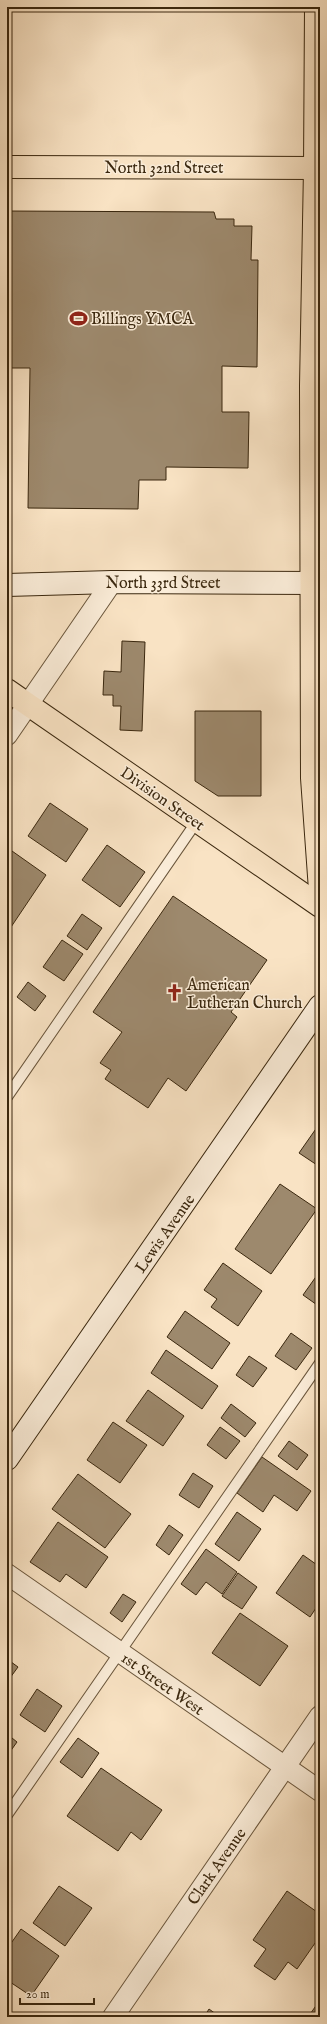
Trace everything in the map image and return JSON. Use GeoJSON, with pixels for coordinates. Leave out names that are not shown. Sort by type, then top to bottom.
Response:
{"type":"FeatureCollection","features":[{"type":"Feature","properties":{"kind":"main road"},"geometry":{"type":"LineString","coordinates":[[316,7],[318,168],[316,583],[312,778],[317,810],[320,890]]}},
{"type":"Feature","properties":{"kind":"main road","name":"North 32nd Street"},"geometry":{"type":"LineString","coordinates":[[7,167],[318,168]]}},
{"type":"Feature","properties":{"kind":"main road","name":"Division Street"},"geometry":{"type":"LineString","coordinates":[[7,690],[320,906]]}},
{"type":"Feature","properties":{"kind":"street","name":"North 33rd Street"},"geometry":{"type":"LineString","coordinates":[[7,585],[112,582],[316,583]]}},
{"type":"Feature","properties":{"kind":"street"},"geometry":{"type":"LineString","coordinates":[[7,735],[112,582]]}},
{"type":"Feature","properties":{"kind":"street","name":"Lewis Avenue"},"geometry":{"type":"LineString","coordinates":[[7,1459],[320,1006]]}},
{"type":"Feature","properties":{"kind":"street","name":"1st Street West"},"geometry":{"type":"LineString","coordinates":[[7,1574],[320,1791]]}},
{"type":"Feature","properties":{"kind":"street","name":"Clark Avenue"},"geometry":{"type":"LineString","coordinates":[[113,2017],[320,1716]]}},
{"type":"Feature","properties":{"kind":"lane"},"geometry":{"type":"LineString","coordinates":[[7,1097],[197,821]]}},
{"type":"Feature","properties":{"kind":"lane"},"geometry":{"type":"LineString","coordinates":[[7,1815],[320,1363]]}},
{"type":"Feature","properties":{"kind":"building"},"geometry":{"type":"Polygon","coordinates":[[[7,211],[214,212],[216,219],[234,219],[234,226],[252,226],[251,260],[258,260],[257,367],[222,366],[222,412],[249,412],[248,468],[166,467],[166,480],[139,480],[138,509],[28,508],[30,368],[7,368],[7,211]]]}},
{"type":"Feature","properties":{"kind":"building"},"geometry":{"type":"Polygon","coordinates":[[[122,641],[145,642],[142,731],[120,730],[121,706],[113,706],[113,695],[103,695],[104,671],[121,672],[122,641]]]}},
{"type":"Feature","properties":{"kind":"building"},"geometry":{"type":"Polygon","coordinates":[[[195,711],[261,711],[261,796],[218,796],[195,781],[195,711]]]}},
{"type":"Feature","properties":{"kind":"building"},"geometry":{"type":"Polygon","coordinates":[[[50,803],[88,829],[66,862],[28,836],[50,803]]]}},
{"type":"Feature","properties":{"kind":"building"},"geometry":{"type":"Polygon","coordinates":[[[107,845],[145,872],[120,907],[82,880],[107,845]]]}},
{"type":"Feature","properties":{"kind":"building"},"geometry":{"type":"Polygon","coordinates":[[[12,851],[46,875],[7,933],[7,858],[12,851]]]}},
{"type":"Feature","properties":{"kind":"building"},"geometry":{"type":"Polygon","coordinates":[[[173,896],[267,960],[231,1012],[237,1017],[186,1091],[168,1078],[148,1108],[105,1079],[111,1070],[100,1063],[122,1032],[93,1012],[173,896]]]}},
{"type":"Feature","properties":{"kind":"building"},"geometry":{"type":"Polygon","coordinates":[[[82,914],[102,928],[87,950],[67,936],[82,914]]]}},
{"type":"Feature","properties":{"kind":"building"},"geometry":{"type":"Polygon","coordinates":[[[62,940],[83,954],[64,981],[43,967],[62,940]]]}},
{"type":"Feature","properties":{"kind":"building"},"geometry":{"type":"Polygon","coordinates":[[[28,982],[46,996],[35,1011],[17,997],[28,982]]]}},
{"type":"Feature","properties":{"kind":"building"},"geometry":{"type":"Polygon","coordinates":[[[320,1123],[320,1167],[299,1153],[320,1123]]]}},
{"type":"Feature","properties":{"kind":"building"},"geometry":{"type":"Polygon","coordinates":[[[280,1184],[317,1209],[271,1274],[235,1249],[280,1184]]]}},
{"type":"Feature","properties":{"kind":"building"},"geometry":{"type":"Polygon","coordinates":[[[223,1263],[262,1291],[238,1326],[211,1307],[217,1299],[204,1290],[223,1263]]]}},
{"type":"Feature","properties":{"kind":"building"},"geometry":{"type":"Polygon","coordinates":[[[320,1271],[320,1307],[303,1295],[320,1271]]]}},
{"type":"Feature","properties":{"kind":"building"},"geometry":{"type":"Polygon","coordinates":[[[185,1311],[230,1343],[212,1369],[167,1337],[185,1311]]]}},
{"type":"Feature","properties":{"kind":"building"},"geometry":{"type":"Polygon","coordinates":[[[291,1333],[312,1348],[296,1370],[275,1356],[291,1333]]]}},
{"type":"Feature","properties":{"kind":"building"},"geometry":{"type":"Polygon","coordinates":[[[166,1350],[218,1386],[202,1409],[151,1373],[166,1350]]]}},
{"type":"Feature","properties":{"kind":"building"},"geometry":{"type":"Polygon","coordinates":[[[249,1356],[267,1368],[253,1387],[236,1375],[249,1356]]]}},
{"type":"Feature","properties":{"kind":"building"},"geometry":{"type":"Polygon","coordinates":[[[148,1390],[184,1416],[163,1446],[126,1421],[148,1390]]]}},
{"type":"Feature","properties":{"kind":"building"},"geometry":{"type":"Polygon","coordinates":[[[231,1404],[256,1423],[245,1437],[221,1418],[231,1404]]]}},
{"type":"Feature","properties":{"kind":"building"},"geometry":{"type":"Polygon","coordinates":[[[113,1422],[147,1445],[120,1483],[87,1460],[113,1422]]]}},
{"type":"Feature","properties":{"kind":"building"},"geometry":{"type":"Polygon","coordinates":[[[220,1427],[240,1441],[226,1459],[207,1445],[220,1427]]]}},
{"type":"Feature","properties":{"kind":"building"},"geometry":{"type":"Polygon","coordinates":[[[289,1441],[308,1455],[297,1470],[278,1456],[289,1441]]]}},
{"type":"Feature","properties":{"kind":"building"},"geometry":{"type":"Polygon","coordinates":[[[262,1457],[311,1491],[297,1511],[274,1495],[263,1512],[237,1493],[262,1457]]]}},
{"type":"Feature","properties":{"kind":"building"},"geometry":{"type":"Polygon","coordinates":[[[193,1473],[213,1486],[199,1508],[179,1495],[193,1473]]]}},
{"type":"Feature","properties":{"kind":"building"},"geometry":{"type":"Polygon","coordinates":[[[78,1474],[131,1514],[105,1548],[52,1509],[78,1474]]]}},
{"type":"Feature","properties":{"kind":"building"},"geometry":{"type":"Polygon","coordinates":[[[237,1512],[261,1529],[239,1561],[215,1544],[237,1512]]]}},
{"type":"Feature","properties":{"kind":"building"},"geometry":{"type":"Polygon","coordinates":[[[58,1522],[108,1557],[86,1588],[66,1574],[60,1582],[30,1562],[58,1522]]]}},
{"type":"Feature","properties":{"kind":"building"},"geometry":{"type":"Polygon","coordinates":[[[169,1525],[183,1535],[169,1555],[156,1545],[169,1525]]]}},
{"type":"Feature","properties":{"kind":"building"},"geometry":{"type":"Polygon","coordinates":[[[206,1549],[237,1572],[222,1594],[206,1582],[196,1595],[181,1584],[206,1549]]]}},
{"type":"Feature","properties":{"kind":"building"},"geometry":{"type":"Polygon","coordinates":[[[303,1555],[320,1567],[320,1602],[310,1617],[276,1593],[303,1555]]]}},
{"type":"Feature","properties":{"kind":"building"},"geometry":{"type":"Polygon","coordinates":[[[238,1573],[257,1587],[242,1609],[222,1596],[238,1573]]]}},
{"type":"Feature","properties":{"kind":"building"},"geometry":{"type":"Polygon","coordinates":[[[123,1594],[136,1602],[122,1622],[110,1613],[123,1594]]]}},
{"type":"Feature","properties":{"kind":"building"},"geometry":{"type":"Polygon","coordinates":[[[240,1613],[288,1646],[260,1686],[212,1653],[240,1613]]]}},
{"type":"Feature","properties":{"kind":"building"},"geometry":{"type":"Polygon","coordinates":[[[7,1659],[18,1667],[7,1682],[7,1659]]]}},
{"type":"Feature","properties":{"kind":"building"},"geometry":{"type":"Polygon","coordinates":[[[37,1689],[62,1706],[45,1732],[20,1715],[37,1689]]]}},
{"type":"Feature","properties":{"kind":"building"},"geometry":{"type":"Polygon","coordinates":[[[7,1734],[17,1742],[7,1756],[7,1734]]]}},
{"type":"Feature","properties":{"kind":"building"},"geometry":{"type":"Polygon","coordinates":[[[78,1738],[99,1753],[82,1778],[60,1762],[78,1738]]]}},
{"type":"Feature","properties":{"kind":"building"},"geometry":{"type":"Polygon","coordinates":[[[101,1768],[162,1810],[141,1840],[131,1832],[118,1851],[67,1816],[101,1768]]]}},
{"type":"Feature","properties":{"kind":"building"},"geometry":{"type":"Polygon","coordinates":[[[59,1886],[92,1908],[65,1946],[33,1923],[59,1886]]]}},
{"type":"Feature","properties":{"kind":"building"},"geometry":{"type":"Polygon","coordinates":[[[287,1891],[320,1914],[320,1936],[297,1969],[288,1962],[275,1980],[254,1966],[266,1949],[253,1940],[287,1891]]]}},
{"type":"Feature","properties":{"kind":"building"},"geometry":{"type":"Polygon","coordinates":[[[21,1929],[59,1956],[31,1996],[7,1980],[7,1949],[21,1929]]]}},
{"type":"Feature","properties":{"kind":"building"},"geometry":{"type":"Polygon","coordinates":[[[320,2000],[320,2017],[308,2017],[320,2000]]]}},
{"type":"Feature","properties":{"kind":"building"},"geometry":{"type":"Polygon","coordinates":[[[209,2009],[220,2017],[204,2017],[209,2009]]]}},
{"type":"Feature","properties":{"kind":"place","name":"Billings YMCA"},"geometry":{"type":"Point","coordinates":[78,318]}},
{"type":"Feature","properties":{"kind":"place","name":"American Lutheran Church"},"geometry":{"type":"Point","coordinates":[174,993]}}]}
